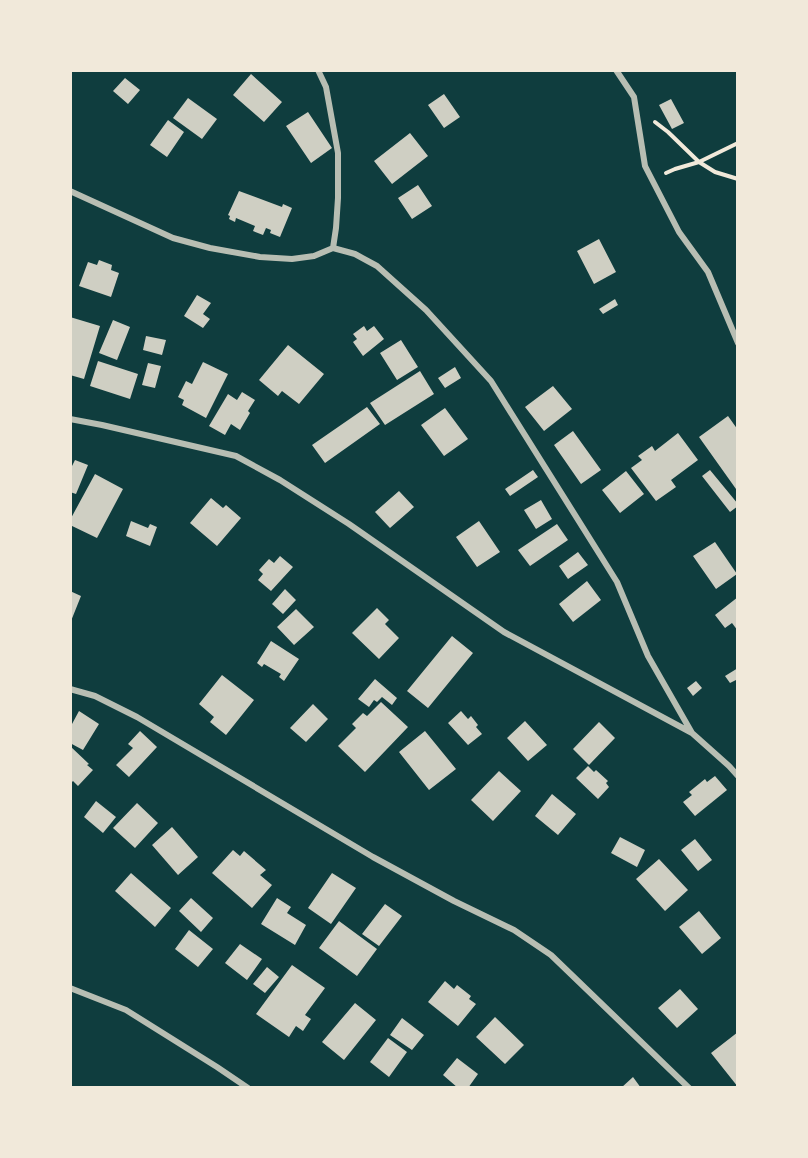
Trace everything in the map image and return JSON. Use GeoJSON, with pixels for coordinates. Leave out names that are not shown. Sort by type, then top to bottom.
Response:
{"type":"FeatureCollection","features":[{"type":"Feature","properties":{"kind":"street"},"geometry":{"type":"LineString","coordinates":[[318,70],[326,87],[338,153],[338,198],[333,249]]}},
{"type":"Feature","properties":{"kind":"street"},"geometry":{"type":"LineString","coordinates":[[616,70],[634,97],[645,166],[679,232],[708,272],[738,343]]}},
{"type":"Feature","properties":{"kind":"street"},"geometry":{"type":"LineString","coordinates":[[70,191],[173,238],[210,248],[260,257],[292,259],[314,256],[333,249],[355,254],[377,266],[426,310],[491,381],[617,582],[648,656],[692,733]]}},
{"type":"Feature","properties":{"kind":"street"},"geometry":{"type":"LineString","coordinates":[[70,419],[102,424],[236,456],[280,480],[349,524],[504,632],[692,733],[738,776]]}},
{"type":"Feature","properties":{"kind":"street"},"geometry":{"type":"LineString","coordinates":[[70,689],[95,696],[137,717],[373,857],[454,901],[514,930],[551,955],[689,1088]]}},
{"type":"Feature","properties":{"kind":"street"},"geometry":{"type":"LineString","coordinates":[[70,988],[126,1010],[248,1088]]}},
{"type":"Feature","properties":{"kind":"path"},"geometry":{"type":"LineString","coordinates":[[638,115],[649,118],[659,125],[699,162],[715,172],[738,179]]}},
{"type":"Feature","properties":{"kind":"path"},"geometry":{"type":"LineString","coordinates":[[656,186],[663,174],[699,162],[738,143]]}},
{"type":"Feature","properties":{"kind":"building"},"geometry":{"type":"Polygon","coordinates":[[[251,74],[282,102],[264,122],[233,95],[251,74]]]}},
{"type":"Feature","properties":{"kind":"building"},"geometry":{"type":"Polygon","coordinates":[[[125,78],[140,90],[128,104],[113,91],[125,78]]]}},
{"type":"Feature","properties":{"kind":"building"},"geometry":{"type":"Polygon","coordinates":[[[444,94],[460,117],[444,128],[428,105],[444,94]]]}},
{"type":"Feature","properties":{"kind":"building"},"geometry":{"type":"Polygon","coordinates":[[[188,98],[217,119],[202,139],[173,118],[188,98]]]}},
{"type":"Feature","properties":{"kind":"building"},"geometry":{"type":"Polygon","coordinates":[[[671,99],[684,123],[672,129],[659,105],[671,99]]]}},
{"type":"Feature","properties":{"kind":"building"},"geometry":{"type":"Polygon","coordinates":[[[308,112],[332,148],[311,163],[286,126],[308,112]]]}},
{"type":"Feature","properties":{"kind":"building"},"geometry":{"type":"Polygon","coordinates":[[[168,120],[184,132],[167,157],[150,145],[168,120]]]}},
{"type":"Feature","properties":{"kind":"building"},"geometry":{"type":"Polygon","coordinates":[[[410,133],[428,156],[392,184],[374,161],[410,133]]]}},
{"type":"Feature","properties":{"kind":"building"},"geometry":{"type":"Polygon","coordinates":[[[418,185],[432,206],[412,219],[398,198],[418,185]]]}},
{"type":"Feature","properties":{"kind":"building"},"geometry":{"type":"Polygon","coordinates":[[[239,191],[282,207],[283,204],[292,208],[280,237],[270,233],[271,230],[266,228],[263,235],[253,231],[255,226],[236,218],[235,222],[229,219],[228,215],[239,191]]]}},
{"type":"Feature","properties":{"kind":"building"},"geometry":{"type":"Polygon","coordinates":[[[599,239],[616,272],[594,284],[577,251],[599,239]]]}},
{"type":"Feature","properties":{"kind":"building"},"geometry":{"type":"Polygon","coordinates":[[[99,260],[112,265],[111,270],[119,273],[111,297],[79,286],[88,262],[97,265],[99,260]]]}},
{"type":"Feature","properties":{"kind":"building"},"geometry":{"type":"Polygon","coordinates":[[[197,295],[211,303],[203,314],[210,319],[203,328],[184,316],[197,295]]]}},
{"type":"Feature","properties":{"kind":"building"},"geometry":{"type":"Polygon","coordinates":[[[615,299],[618,305],[603,314],[599,309],[615,299]]]}},
{"type":"Feature","properties":{"kind":"building"},"geometry":{"type":"Polygon","coordinates":[[[70,317],[100,326],[84,379],[70,375],[70,317]]]}},
{"type":"Feature","properties":{"kind":"building"},"geometry":{"type":"Polygon","coordinates":[[[113,320],[130,327],[117,360],[99,353],[113,320]]]}},
{"type":"Feature","properties":{"kind":"building"},"geometry":{"type":"Polygon","coordinates":[[[364,326],[367,331],[374,326],[384,339],[363,356],[353,342],[357,339],[353,334],[364,326]]]}},
{"type":"Feature","properties":{"kind":"building"},"geometry":{"type":"Polygon","coordinates":[[[146,336],[166,340],[162,355],[143,350],[146,336]]]}},
{"type":"Feature","properties":{"kind":"building"},"geometry":{"type":"Polygon","coordinates":[[[401,340],[418,367],[397,380],[380,353],[401,340]]]}},
{"type":"Feature","properties":{"kind":"building"},"geometry":{"type":"Polygon","coordinates":[[[288,345],[324,374],[299,404],[282,391],[278,396],[259,380],[288,345]]]}},
{"type":"Feature","properties":{"kind":"building"},"geometry":{"type":"Polygon","coordinates":[[[98,361],[138,374],[130,399],[90,386],[98,361]]]}},
{"type":"Feature","properties":{"kind":"building"},"geometry":{"type":"Polygon","coordinates":[[[203,362],[228,374],[206,418],[182,405],[184,400],[178,397],[186,381],[192,384],[203,362]]]}},
{"type":"Feature","properties":{"kind":"building"},"geometry":{"type":"Polygon","coordinates":[[[148,363],[161,366],[155,388],[142,385],[148,363]]]}},
{"type":"Feature","properties":{"kind":"building"},"geometry":{"type":"Polygon","coordinates":[[[455,367],[461,378],[445,388],[438,378],[455,367]]]}},
{"type":"Feature","properties":{"kind":"building"},"geometry":{"type":"Polygon","coordinates":[[[420,371],[434,394],[385,425],[370,403],[420,371]]]}},
{"type":"Feature","properties":{"kind":"building"},"geometry":{"type":"Polygon","coordinates":[[[553,386],[572,409],[544,431],[525,407],[553,386]]]}},
{"type":"Feature","properties":{"kind":"building"},"geometry":{"type":"Polygon","coordinates":[[[242,392],[255,400],[240,430],[231,424],[225,435],[209,426],[228,394],[237,400],[242,392]]]}},
{"type":"Feature","properties":{"kind":"building"},"geometry":{"type":"Polygon","coordinates":[[[367,407],[380,424],[325,463],[312,445],[367,407]]]}},
{"type":"Feature","properties":{"kind":"building"},"geometry":{"type":"Polygon","coordinates":[[[445,408],[468,439],[444,456],[421,425],[445,408]]]}},
{"type":"Feature","properties":{"kind":"building"},"geometry":{"type":"Polygon","coordinates":[[[728,416],[738,430],[738,487],[736,489],[699,437],[728,416]]]}},
{"type":"Feature","properties":{"kind":"building"},"geometry":{"type":"Polygon","coordinates":[[[573,431],[601,470],[581,484],[554,445],[573,431]]]}},
{"type":"Feature","properties":{"kind":"building"},"geometry":{"type":"Polygon","coordinates":[[[678,433],[698,460],[671,480],[676,487],[656,501],[631,468],[642,460],[638,456],[652,446],[655,451],[678,433]]]}},
{"type":"Feature","properties":{"kind":"building"},"geometry":{"type":"Polygon","coordinates":[[[75,460],[88,465],[76,494],[70,492],[70,470],[75,460]]]}},
{"type":"Feature","properties":{"kind":"building"},"geometry":{"type":"Polygon","coordinates":[[[533,470],[538,477],[510,496],[505,489],[533,470]]]}},
{"type":"Feature","properties":{"kind":"building"},"geometry":{"type":"Polygon","coordinates":[[[710,470],[738,504],[730,512],[702,476],[710,470]]]}},
{"type":"Feature","properties":{"kind":"building"},"geometry":{"type":"Polygon","coordinates":[[[626,471],[644,494],[620,513],[602,490],[626,471]]]}},
{"type":"Feature","properties":{"kind":"building"},"geometry":{"type":"Polygon","coordinates":[[[95,474],[123,489],[97,538],[70,525],[70,520],[95,474]]]}},
{"type":"Feature","properties":{"kind":"building"},"geometry":{"type":"Polygon","coordinates":[[[399,491],[414,507],[390,528],[375,512],[399,491]]]}},
{"type":"Feature","properties":{"kind":"building"},"geometry":{"type":"Polygon","coordinates":[[[211,498],[223,508],[226,505],[241,518],[217,546],[190,523],[211,498]]]}},
{"type":"Feature","properties":{"kind":"building"},"geometry":{"type":"Polygon","coordinates":[[[541,500],[552,519],[536,529],[524,510],[541,500]]]}},
{"type":"Feature","properties":{"kind":"building"},"geometry":{"type":"Polygon","coordinates":[[[131,521],[148,528],[150,524],[157,527],[150,546],[126,536],[131,521]]]}},
{"type":"Feature","properties":{"kind":"building"},"geometry":{"type":"Polygon","coordinates":[[[479,521],[500,552],[477,567],[456,537],[479,521]]]}},
{"type":"Feature","properties":{"kind":"building"},"geometry":{"type":"Polygon","coordinates":[[[557,524],[568,540],[530,566],[518,550],[557,524]]]}},
{"type":"Feature","properties":{"kind":"building"},"geometry":{"type":"Polygon","coordinates":[[[715,542],[737,574],[716,589],[693,556],[715,542]]]}},
{"type":"Feature","properties":{"kind":"building"},"geometry":{"type":"Polygon","coordinates":[[[578,552],[588,565],[568,579],[559,566],[578,552]]]}},
{"type":"Feature","properties":{"kind":"building"},"geometry":{"type":"Polygon","coordinates":[[[280,556],[293,567],[271,591],[258,580],[263,574],[259,570],[269,559],[274,563],[280,556]]]}},
{"type":"Feature","properties":{"kind":"building"},"geometry":{"type":"Polygon","coordinates":[[[587,581],[601,600],[573,622],[559,604],[587,581]]]}},
{"type":"Feature","properties":{"kind":"building"},"geometry":{"type":"Polygon","coordinates":[[[285,589],[296,600],[283,614],[272,604],[285,589]]]}},
{"type":"Feature","properties":{"kind":"building"},"geometry":{"type":"Polygon","coordinates":[[[70,591],[81,596],[71,621],[70,621],[70,591]]]}},
{"type":"Feature","properties":{"kind":"building"},"geometry":{"type":"Polygon","coordinates":[[[738,597],[738,631],[732,623],[725,628],[715,615],[738,597]]]}},
{"type":"Feature","properties":{"kind":"building"},"geometry":{"type":"Polygon","coordinates":[[[377,608],[389,620],[385,624],[399,638],[379,659],[352,633],[377,608]]]}},
{"type":"Feature","properties":{"kind":"building"},"geometry":{"type":"Polygon","coordinates":[[[296,609],[314,627],[294,645],[277,627],[296,609]]]}},
{"type":"Feature","properties":{"kind":"building"},"geometry":{"type":"Polygon","coordinates":[[[452,636],[473,653],[428,708],[407,691],[452,636]]]}},
{"type":"Feature","properties":{"kind":"building"},"geometry":{"type":"Polygon","coordinates":[[[271,641],[299,659],[284,681],[279,677],[281,674],[264,664],[262,667],[257,663],[271,641]]]}},
{"type":"Feature","properties":{"kind":"building"},"geometry":{"type":"Polygon","coordinates":[[[738,668],[738,679],[730,683],[725,676],[738,668]]]}},
{"type":"Feature","properties":{"kind":"building"},"geometry":{"type":"Polygon","coordinates":[[[222,675],[254,700],[226,735],[210,722],[214,717],[199,704],[222,675]]]}},
{"type":"Feature","properties":{"kind":"building"},"geometry":{"type":"Polygon","coordinates":[[[375,679],[397,698],[392,705],[382,697],[377,702],[374,700],[369,707],[358,699],[375,679]]]}},
{"type":"Feature","properties":{"kind":"building"},"geometry":{"type":"Polygon","coordinates":[[[696,681],[702,688],[693,696],[687,688],[696,681]]]}},
{"type":"Feature","properties":{"kind":"building"},"geometry":{"type":"Polygon","coordinates":[[[381,702],[408,727],[365,772],[338,746],[356,728],[352,724],[363,713],[367,716],[381,702]]]}},
{"type":"Feature","properties":{"kind":"building"},"geometry":{"type":"Polygon","coordinates":[[[313,704],[328,719],[306,742],[290,728],[313,704]]]}},
{"type":"Feature","properties":{"kind":"building"},"geometry":{"type":"Polygon","coordinates":[[[79,711],[99,724],[83,750],[70,743],[70,723],[72,724],[79,711]]]}},
{"type":"Feature","properties":{"kind":"building"},"geometry":{"type":"Polygon","coordinates":[[[461,711],[468,719],[471,716],[482,734],[468,745],[448,723],[461,711]]]}},
{"type":"Feature","properties":{"kind":"building"},"geometry":{"type":"Polygon","coordinates":[[[525,721],[547,745],[528,761],[507,738],[525,721]]]}},
{"type":"Feature","properties":{"kind":"building"},"geometry":{"type":"Polygon","coordinates":[[[599,722],[615,738],[589,765],[573,749],[599,722]]]}},
{"type":"Feature","properties":{"kind":"building"},"geometry":{"type":"Polygon","coordinates":[[[140,731],[157,747],[129,777],[116,765],[133,748],[128,744],[140,731]]]}},
{"type":"Feature","properties":{"kind":"building"},"geometry":{"type":"Polygon","coordinates":[[[425,731],[456,769],[429,790],[399,752],[425,731]]]}},
{"type":"Feature","properties":{"kind":"building"},"geometry":{"type":"Polygon","coordinates":[[[70,746],[93,770],[78,786],[73,781],[70,784],[70,746]]]}},
{"type":"Feature","properties":{"kind":"building"},"geometry":{"type":"Polygon","coordinates":[[[588,766],[608,781],[606,783],[609,787],[598,799],[576,778],[588,766]]]}},
{"type":"Feature","properties":{"kind":"building"},"geometry":{"type":"Polygon","coordinates":[[[499,771],[521,791],[493,821],[471,800],[499,771]]]}},
{"type":"Feature","properties":{"kind":"building"},"geometry":{"type":"Polygon","coordinates":[[[715,776],[727,790],[695,816],[683,802],[692,795],[689,792],[705,779],[707,782],[715,776]]]}},
{"type":"Feature","properties":{"kind":"building"},"geometry":{"type":"Polygon","coordinates":[[[552,794],[576,814],[558,835],[535,816],[552,794]]]}},
{"type":"Feature","properties":{"kind":"building"},"geometry":{"type":"Polygon","coordinates":[[[96,801],[116,817],[103,833],[84,817],[96,801]]]}},
{"type":"Feature","properties":{"kind":"building"},"geometry":{"type":"Polygon","coordinates":[[[137,803],[158,823],[135,848],[113,828],[137,803]]]}},
{"type":"Feature","properties":{"kind":"building"},"geometry":{"type":"Polygon","coordinates":[[[172,827],[198,857],[178,875],[152,845],[172,827]]]}},
{"type":"Feature","properties":{"kind":"building"},"geometry":{"type":"Polygon","coordinates":[[[620,837],[645,850],[637,867],[611,853],[620,837]]]}},
{"type":"Feature","properties":{"kind":"building"},"geometry":{"type":"Polygon","coordinates":[[[695,839],[712,860],[698,871],[681,850],[695,839]]]}},
{"type":"Feature","properties":{"kind":"building"},"geometry":{"type":"Polygon","coordinates":[[[233,850],[240,856],[244,851],[266,870],[260,875],[272,885],[252,908],[212,873],[233,850]]]}},
{"type":"Feature","properties":{"kind":"building"},"geometry":{"type":"Polygon","coordinates":[[[659,859],[688,890],[665,911],[636,879],[659,859]]]}},
{"type":"Feature","properties":{"kind":"building"},"geometry":{"type":"Polygon","coordinates":[[[131,873],[171,908],[155,927],[115,891],[131,873]]]}},
{"type":"Feature","properties":{"kind":"building"},"geometry":{"type":"Polygon","coordinates":[[[332,873],[356,888],[331,924],[308,908],[332,873]]]}},
{"type":"Feature","properties":{"kind":"building"},"geometry":{"type":"Polygon","coordinates":[[[191,898],[213,918],[201,932],[179,911],[191,898]]]}},
{"type":"Feature","properties":{"kind":"building"},"geometry":{"type":"Polygon","coordinates":[[[277,898],[291,907],[287,913],[306,925],[295,945],[261,924],[277,898]]]}},
{"type":"Feature","properties":{"kind":"building"},"geometry":{"type":"Polygon","coordinates":[[[385,904],[402,916],[379,946],[362,934],[385,904]]]}},
{"type":"Feature","properties":{"kind":"building"},"geometry":{"type":"Polygon","coordinates":[[[699,911],[721,938],[702,954],[679,927],[699,911]]]}},
{"type":"Feature","properties":{"kind":"building"},"geometry":{"type":"Polygon","coordinates":[[[339,921],[377,949],[357,976],[319,948],[339,921]]]}},
{"type":"Feature","properties":{"kind":"building"},"geometry":{"type":"Polygon","coordinates":[[[189,930],[213,949],[198,967],[175,949],[189,930]]]}},
{"type":"Feature","properties":{"kind":"building"},"geometry":{"type":"Polygon","coordinates":[[[240,944],[262,959],[247,980],[225,963],[240,944]]]}},
{"type":"Feature","properties":{"kind":"building"},"geometry":{"type":"Polygon","coordinates":[[[292,965],[325,988],[305,1015],[311,1019],[303,1031],[296,1026],[289,1037],[256,1014],[292,965]]]}},
{"type":"Feature","properties":{"kind":"building"},"geometry":{"type":"Polygon","coordinates":[[[267,967],[279,977],[265,993],[253,984],[267,967]]]}},
{"type":"Feature","properties":{"kind":"building"},"geometry":{"type":"Polygon","coordinates":[[[445,981],[454,989],[457,985],[471,996],[469,999],[476,1004],[458,1026],[428,1002],[445,981]]]}},
{"type":"Feature","properties":{"kind":"building"},"geometry":{"type":"Polygon","coordinates":[[[680,989],[698,1009],[677,1028],[658,1008],[680,989]]]}},
{"type":"Feature","properties":{"kind":"building"},"geometry":{"type":"Polygon","coordinates":[[[355,1003],[376,1020],[344,1060],[322,1042],[355,1003]]]}},
{"type":"Feature","properties":{"kind":"building"},"geometry":{"type":"Polygon","coordinates":[[[495,1017],[524,1045],[505,1064],[476,1037],[495,1017]]]}},
{"type":"Feature","properties":{"kind":"building"},"geometry":{"type":"Polygon","coordinates":[[[402,1018],[424,1035],[412,1050],[390,1035],[402,1018]]]}},
{"type":"Feature","properties":{"kind":"building"},"geometry":{"type":"Polygon","coordinates":[[[738,1032],[738,1087],[711,1053],[738,1032]]]}},
{"type":"Feature","properties":{"kind":"building"},"geometry":{"type":"Polygon","coordinates":[[[388,1038],[407,1052],[389,1077],[370,1062],[388,1038]]]}},
{"type":"Feature","properties":{"kind":"building"},"geometry":{"type":"Polygon","coordinates":[[[457,1058],[478,1074],[468,1088],[458,1088],[443,1075],[457,1058]]]}},
{"type":"Feature","properties":{"kind":"building"},"geometry":{"type":"Polygon","coordinates":[[[633,1077],[641,1088],[621,1088],[633,1077]]]}}]}
